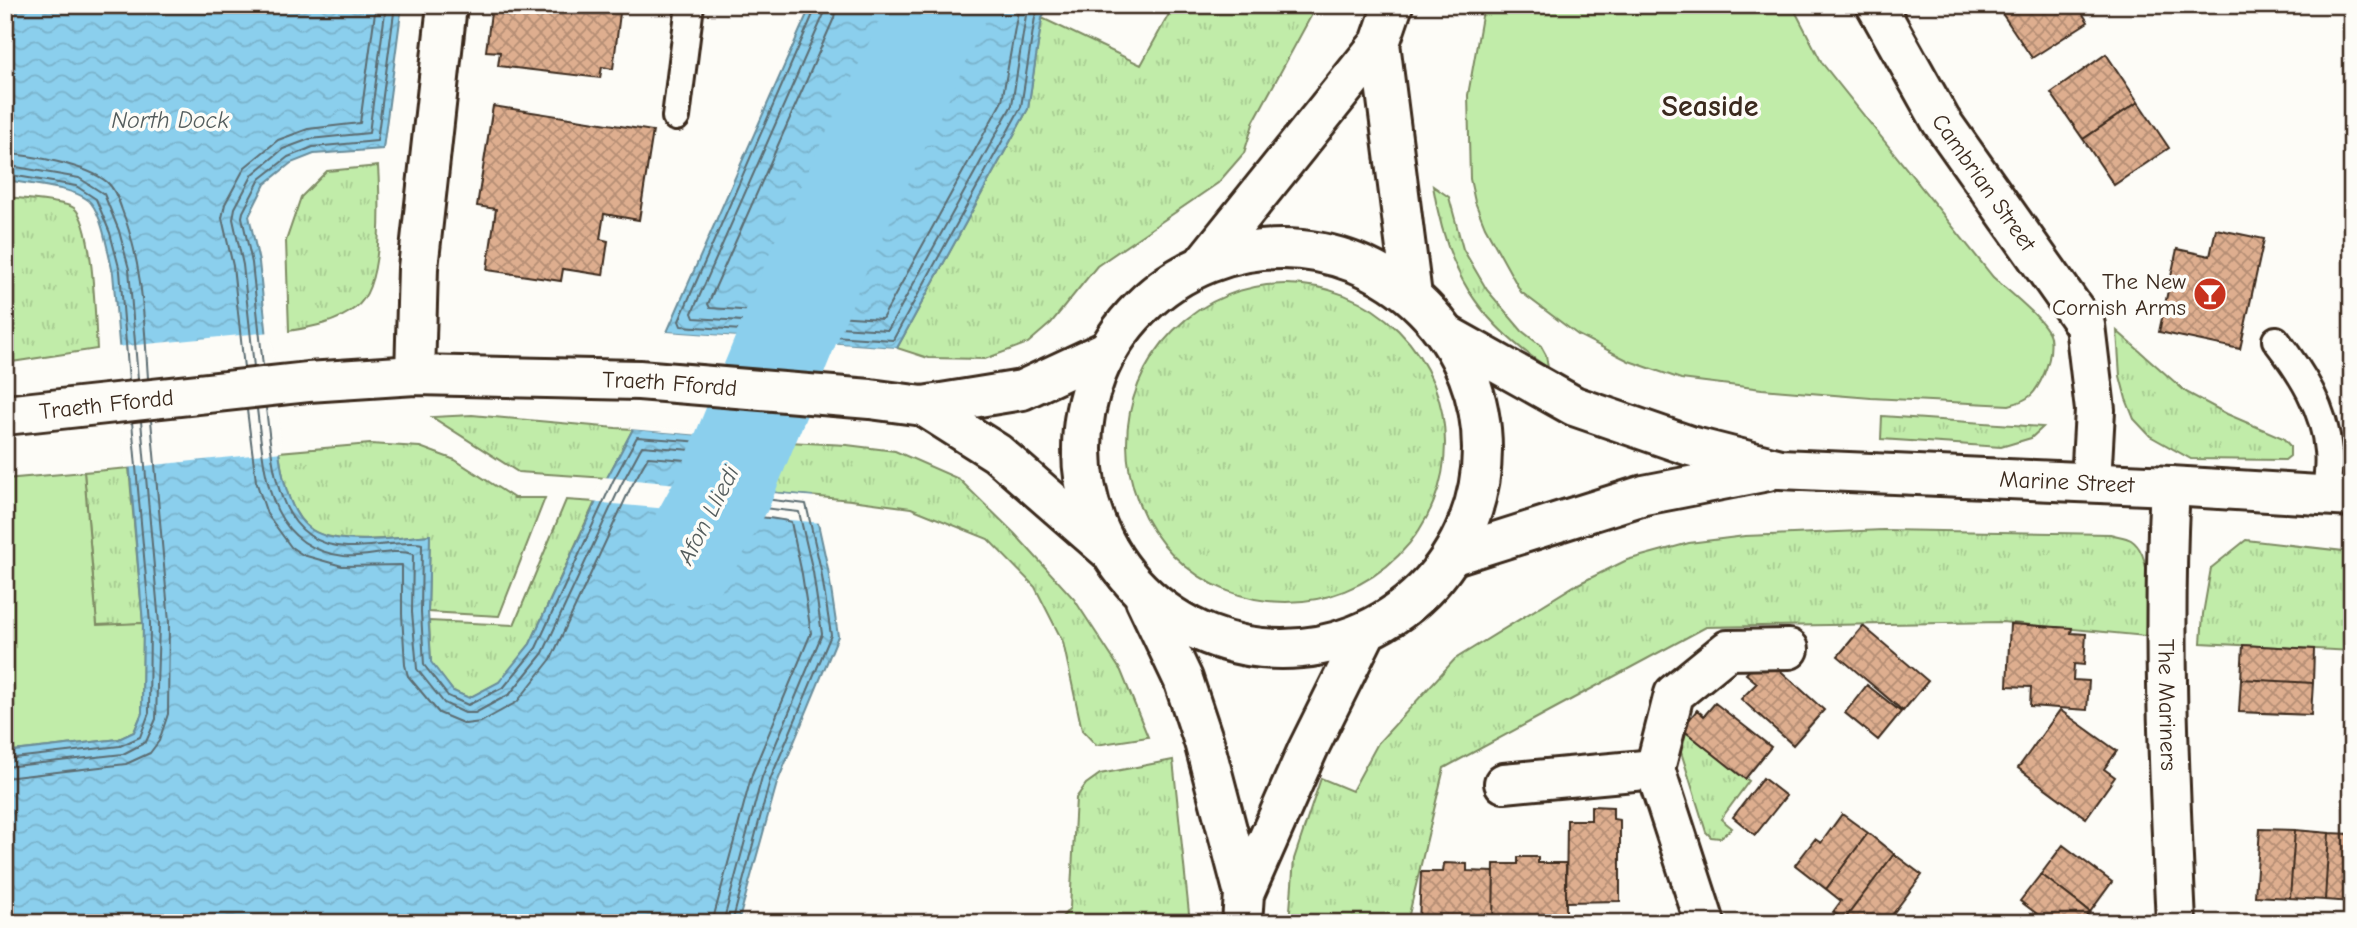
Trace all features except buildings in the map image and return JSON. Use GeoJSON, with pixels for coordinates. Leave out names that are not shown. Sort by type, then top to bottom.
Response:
{"type":"FeatureCollection","features":[{"type":"Feature","properties":{"kind":"street"},"geometry":{"type":"LineString","coordinates":[[415,375],[418,268],[447,5]]}},
{"type":"Feature","properties":{"kind":"street"},"geometry":{"type":"LineString","coordinates":[[1202,265],[1380,43],[1393,5]]}},
{"type":"Feature","properties":{"kind":"street","name":"Cambrian Street"},"geometry":{"type":"LineString","coordinates":[[1876,5],[1941,121],[2085,325],[2095,410],[2091,482]]}},
{"type":"Feature","properties":{"kind":"street"},"geometry":{"type":"LineString","coordinates":[[1380,43],[1412,296]]}},
{"type":"Feature","properties":{"kind":"street"},"geometry":{"type":"LineString","coordinates":[[1144,596],[1193,630],[1250,648],[1309,649],[1366,632],[1416,600],[1454,555],[1477,500],[1483,443],[1474,387],[1449,337],[1412,296],[1364,265],[1310,250],[1255,250],[1202,265],[1155,293],[1118,332],[1092,381],[1081,434],[1085,494],[1107,549],[1144,596],[1183,679],[1221,802],[1243,908]]}},
{"type":"Feature","properties":{"kind":"street","name":"Marine Street"},"geometry":{"type":"LineString","coordinates":[[1449,337],[1574,406],[1690,446],[1780,468],[2339,496]]}},
{"type":"Feature","properties":{"kind":"street","name":"Traeth Ffordd"},"geometry":{"type":"LineString","coordinates":[[5,415],[308,382],[415,375],[639,380],[870,399],[923,406],[1022,390],[1108,350]]}},
{"type":"Feature","properties":{"kind":"street","name":"Traeth Ffordd"},"geometry":{"type":"LineString","coordinates":[[923,406],[997,453],[1107,549]]}},
{"type":"Feature","properties":{"kind":"street","name":"Marine Street"},"geometry":{"type":"LineString","coordinates":[[1454,555],[1644,495],[1780,468]]}},
{"type":"Feature","properties":{"kind":"street","name":"The Mariners"},"geometry":{"type":"LineString","coordinates":[[2170,486],[2167,530],[2168,746],[2176,923]]}},
{"type":"Feature","properties":{"kind":"street"},"geometry":{"type":"LineString","coordinates":[[1243,908],[1308,749],[1366,632]]}},
{"type":"Feature","properties":{"kind":"street"},"geometry":{"type":"LineString","coordinates":[[1704,923],[1655,769],[1674,694],[1728,650],[1789,649]]}},
{"type":"Feature","properties":{"kind":"street"},"geometry":{"type":"LineString","coordinates":[[1504,783],[1655,769]]}},
{"type":"Feature","properties":{"kind":"lane"},"geometry":{"type":"LineString","coordinates":[[676,117],[690,5]]}},
{"type":"Feature","properties":{"kind":"lane"},"geometry":{"type":"LineString","coordinates":[[2276,340],[2301,372],[2317,405],[2339,496]]}},
{"type":"Feature","properties":{"kind":"green space"},"geometry":{"type":"Polygon","coordinates":[[[1174,5],[1317,5],[1254,121],[1244,153],[1218,183],[1097,266],[1051,323],[1028,343],[985,359],[928,358],[897,348],[1028,109],[1042,18],[1141,65],[1174,5]]]}},
{"type":"Feature","properties":{"kind":"green space"},"geometry":{"type":"Polygon","coordinates":[[[1484,5],[1792,5],[1822,63],[1993,277],[2034,314],[2047,330],[2051,342],[2050,356],[2035,391],[2022,401],[2009,405],[1762,389],[1681,379],[1629,361],[1578,335],[1521,292],[1485,227],[1475,202],[1470,179],[1468,95],[1484,5]]]}},
{"type":"Feature","properties":{"kind":"green space"},"geometry":{"type":"Polygon","coordinates":[[[378,166],[376,263],[364,298],[355,308],[332,321],[289,331],[286,241],[301,197],[327,171],[378,166]]]}},
{"type":"Feature","properties":{"kind":"green space"},"geometry":{"type":"Polygon","coordinates":[[[1433,186],[1449,197],[1463,249],[1487,290],[1522,331],[1541,346],[1548,368],[1502,331],[1469,291],[1447,244],[1433,186]]]}},
{"type":"Feature","properties":{"kind":"green space"},"geometry":{"type":"Polygon","coordinates":[[[5,197],[69,206],[74,208],[81,218],[90,252],[97,349],[5,363],[5,197]]]}},
{"type":"Feature","properties":{"kind":"green space"},"geometry":{"type":"Polygon","coordinates":[[[1286,284],[1317,287],[1347,296],[1387,320],[1409,342],[1433,382],[1442,412],[1445,443],[1442,474],[1433,504],[1409,544],[1387,566],[1347,590],[1317,599],[1286,602],[1255,599],[1225,590],[1185,566],[1163,544],[1139,504],[1130,474],[1127,443],[1130,412],[1139,382],[1163,342],[1185,320],[1225,296],[1255,287],[1286,284]]]}},
{"type":"Feature","properties":{"kind":"green space"},"geometry":{"type":"Polygon","coordinates":[[[2117,331],[2186,392],[2227,414],[2283,438],[2290,446],[2290,456],[2285,460],[2191,459],[2150,436],[2134,419],[2126,399],[2120,376],[2117,331]]]}},
{"type":"Feature","properties":{"kind":"green space"},"geometry":{"type":"Polygon","coordinates":[[[472,415],[633,429],[607,478],[518,472],[432,417],[472,415]]]}},
{"type":"Feature","properties":{"kind":"green space"},"geometry":{"type":"Polygon","coordinates":[[[1882,416],[2043,427],[2031,438],[2001,447],[1881,439],[1882,416]]]}},
{"type":"Feature","properties":{"kind":"green space"},"geometry":{"type":"Polygon","coordinates":[[[768,441],[847,445],[895,451],[959,479],[1015,534],[1074,599],[1121,671],[1148,737],[1096,745],[1082,730],[1063,642],[1035,587],[988,539],[911,508],[745,490],[768,441]]]}},
{"type":"Feature","properties":{"kind":"green space"},"geometry":{"type":"Polygon","coordinates":[[[370,444],[420,447],[455,460],[514,498],[545,498],[499,616],[428,612],[430,535],[369,540],[336,538],[323,535],[304,524],[292,505],[279,452],[370,444]]]}},
{"type":"Feature","properties":{"kind":"green space"},"geometry":{"type":"Polygon","coordinates":[[[129,468],[143,623],[97,626],[84,472],[129,468]]]}},
{"type":"Feature","properties":{"kind":"green space"},"geometry":{"type":"Polygon","coordinates":[[[84,472],[97,625],[143,623],[142,713],[134,732],[119,739],[5,752],[5,479],[84,472]]]}},
{"type":"Feature","properties":{"kind":"green space"},"geometry":{"type":"Polygon","coordinates":[[[566,500],[595,502],[530,644],[500,682],[469,698],[453,691],[431,663],[429,621],[514,625],[566,500]]]}},
{"type":"Feature","properties":{"kind":"green space"},"geometry":{"type":"Polygon","coordinates":[[[1883,530],[2110,534],[2129,539],[2139,548],[2147,571],[2145,636],[2002,622],[1706,627],[1444,768],[1407,923],[1289,923],[1294,859],[1321,778],[1352,791],[1378,743],[1455,659],[1574,586],[1627,560],[1689,543],[1745,536],[1883,530]]]}},
{"type":"Feature","properties":{"kind":"green space"},"geometry":{"type":"Polygon","coordinates":[[[2246,540],[2352,552],[2352,651],[2201,643],[2211,568],[2246,540]]]}},
{"type":"Feature","properties":{"kind":"green space"},"geometry":{"type":"Polygon","coordinates":[[[1682,729],[1749,781],[1721,819],[1732,828],[1720,838],[1711,837],[1706,832],[1681,752],[1679,741],[1682,729]]]}},
{"type":"Feature","properties":{"kind":"green space"},"geometry":{"type":"Polygon","coordinates":[[[1173,760],[1190,923],[1057,923],[1070,908],[1076,798],[1086,784],[1100,774],[1173,760]]]}},
{"type":"Feature","properties":{"kind":"water","name":"North Dock"},"geometry":{"type":"Polygon","coordinates":[[[5,5],[402,5],[383,149],[314,154],[291,163],[265,184],[249,216],[259,262],[280,462],[292,505],[304,524],[323,535],[370,540],[430,535],[428,612],[431,662],[453,691],[469,698],[499,682],[530,644],[607,478],[633,429],[768,441],[746,490],[812,496],[828,569],[838,636],[777,783],[738,923],[5,923],[5,752],[119,739],[134,732],[142,713],[143,623],[113,273],[102,227],[91,203],[64,190],[5,180],[5,5]]]}},
{"type":"Feature","properties":{"kind":"water"},"geometry":{"type":"Polygon","coordinates":[[[811,5],[1048,5],[1042,18],[1028,109],[897,348],[667,332],[811,5]]]}},
{"type":"Feature","properties":{"kind":"pier"},"geometry":{"type":"Polygon","coordinates":[[[271,332],[282,452],[125,468],[116,347],[271,332]]]}},
{"type":"Feature","properties":{"kind":"pier"},"geometry":{"type":"Polygon","coordinates":[[[667,332],[897,348],[895,351],[665,335],[667,332]]]}},
{"type":"Feature","properties":{"kind":"pier"},"geometry":{"type":"Polygon","coordinates":[[[633,425],[769,437],[772,441],[629,429],[633,425]]]}},
{"type":"Feature","properties":{"kind":"pier"},"geometry":{"type":"Polygon","coordinates":[[[603,477],[816,497],[822,523],[591,502],[603,477]]]}},
{"type":"Feature","properties":{"kind":"waterway","name":"Afon Lliedi"},"geometry":{"type":"LineString","coordinates":[[687,557],[725,488],[819,259],[940,5]]}},
{"type":"Feature","properties":{"kind":"place","name":"The New Cornish Arms"},"geometry":{"type":"Point","coordinates":[2210,294]}},
{"type":"Feature","properties":{"kind":"district","name":"Seaside"},"geometry":{"type":"Point","coordinates":[1710,106]}}]}
